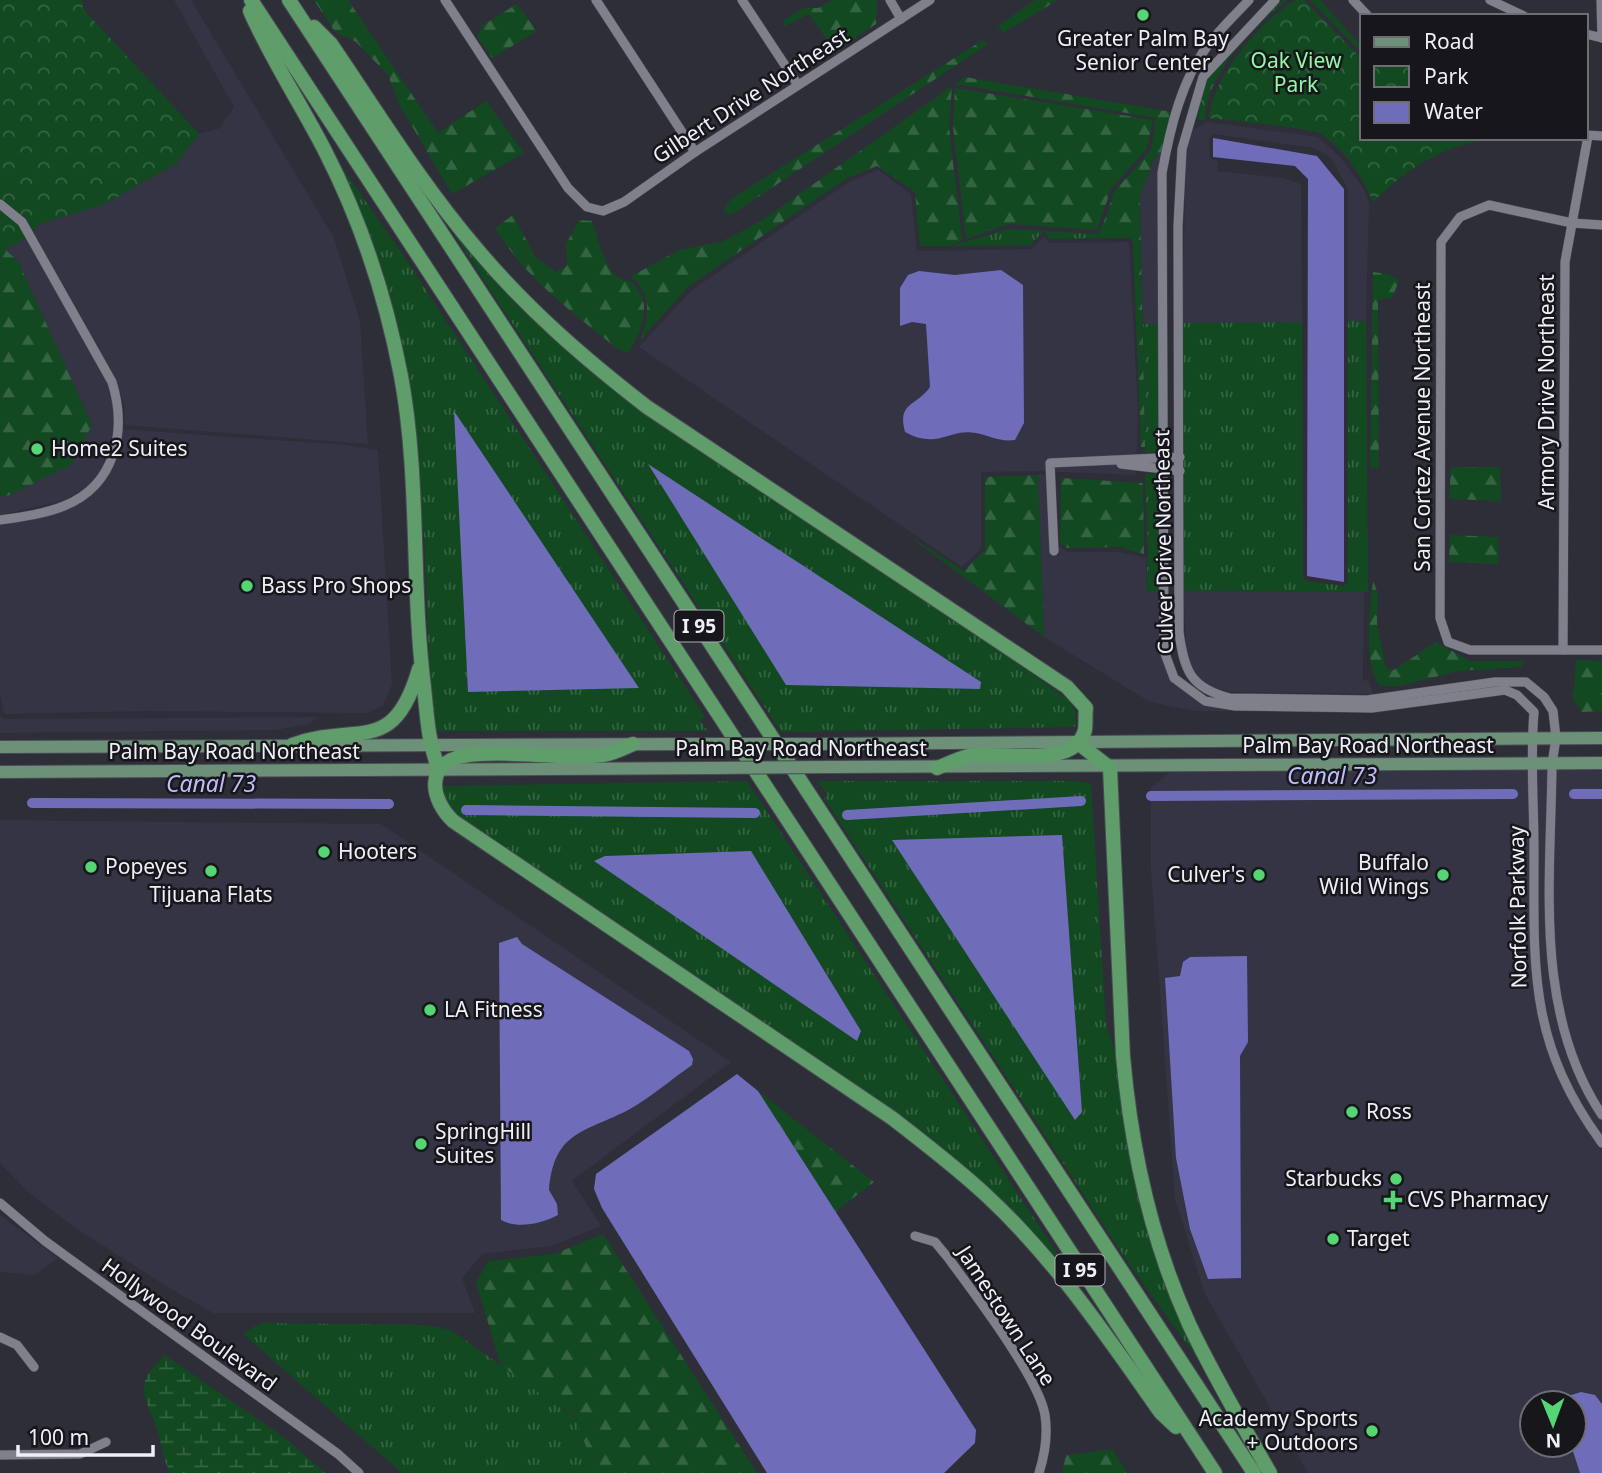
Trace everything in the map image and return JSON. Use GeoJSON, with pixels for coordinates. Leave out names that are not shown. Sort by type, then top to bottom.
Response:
{"type":"FeatureCollection","features":[{"type":"Feature","properties":{"kind":"highway"},"geometry":{"type":"LineString","coordinates":[[245,0],[345,194],[367,247],[386,310],[401,377],[409,437],[420,665],[429,744],[439,770]]}},
{"type":"Feature","properties":{"kind":"highway","name":"I 95"},"geometry":{"type":"LineString","coordinates":[[251,0],[1215,1473]]}},
{"type":"Feature","properties":{"kind":"highway"},"geometry":{"type":"LineString","coordinates":[[289,0],[331,44],[436,198],[476,249],[582,357],[679,429],[1067,687],[1086,708],[1084,731],[1078,743],[1068,751],[1049,756],[969,756],[937,768]]}},
{"type":"Feature","properties":{"kind":"highway","name":"I 95"},"geometry":{"type":"LineString","coordinates":[[289,0],[1254,1473]]}},
{"type":"Feature","properties":{"kind":"highway"},"geometry":{"type":"LineString","coordinates":[[292,745],[317,736],[362,735],[389,725],[404,710],[420,665]]}},
{"type":"Feature","properties":{"kind":"highway"},"geometry":{"type":"LineString","coordinates":[[1078,743],[1110,768],[1123,1056],[1136,1154],[1149,1212],[1188,1321],[1270,1473]]}},
{"type":"Feature","properties":{"kind":"highway"},"geometry":{"type":"LineString","coordinates":[[633,744],[604,755],[461,756],[439,770],[434,783],[436,798],[441,810],[453,821],[892,1118],[988,1197],[1079,1298],[1161,1413],[1197,1447]]}},
{"type":"Feature","properties":{"kind":"main road","name":"Palm Bay Road Northeast"},"geometry":{"type":"LineString","coordinates":[[0,747],[1602,738]]}},
{"type":"Feature","properties":{"kind":"main road","name":"Palm Bay Road Northeast"},"geometry":{"type":"LineString","coordinates":[[0,772],[1110,768],[1602,763]]}},
{"type":"Feature","properties":{"kind":"street","name":"Gilbert Drive Northeast"},"geometry":{"type":"LineString","coordinates":[[445,0],[568,188],[587,208],[603,211],[624,202],[695,152],[930,0]]}},
{"type":"Feature","properties":{"kind":"street"},"geometry":{"type":"LineString","coordinates":[[596,0],[695,152]]}},
{"type":"Feature","properties":{"kind":"street"},"geometry":{"type":"LineString","coordinates":[[742,0],[798,85]]}},
{"type":"Feature","properties":{"kind":"street"},"geometry":{"type":"LineString","coordinates":[[890,0],[901,19]]}},
{"type":"Feature","properties":{"kind":"street","name":"Culver Drive Northeast"},"geometry":{"type":"LineString","coordinates":[[1249,0],[1208,45],[1190,74],[1169,133],[1163,173],[1164,652],[1174,678],[1205,701],[1235,706],[1372,708],[1505,690],[1517,695],[1534,712],[1532,738]]}},
{"type":"Feature","properties":{"kind":"street","name":"Culver Drive Northeast"},"geometry":{"type":"LineString","coordinates":[[1275,0],[1203,77],[1182,149],[1178,226],[1179,632],[1182,660],[1193,680],[1212,693],[1230,698],[1367,700],[1495,682],[1526,682],[1544,696],[1553,711],[1556,738],[1552,764]]}},
{"type":"Feature","properties":{"kind":"street"},"geometry":{"type":"LineString","coordinates":[[1353,0],[1366,14]]}},
{"type":"Feature","properties":{"kind":"street"},"geometry":{"type":"LineString","coordinates":[[1490,0],[1520,14]]}},
{"type":"Feature","properties":{"kind":"street"},"geometry":{"type":"LineString","coordinates":[[1601,0],[1602,38]]}},
{"type":"Feature","properties":{"kind":"street","name":"Armory Drive Northeast"},"geometry":{"type":"LineString","coordinates":[[1563,650],[1565,262],[1586,140]]}},
{"type":"Feature","properties":{"kind":"street"},"geometry":{"type":"LineString","coordinates":[[0,204],[22,222],[112,382],[119,406],[120,429],[106,472],[88,492],[65,506],[0,520]]}},
{"type":"Feature","properties":{"kind":"street","name":"San Cortez Avenue Northeast"},"geometry":{"type":"LineString","coordinates":[[1563,650],[1470,650],[1448,642],[1440,618],[1441,242],[1460,217],[1489,205],[1572,223]]}},
{"type":"Feature","properties":{"kind":"street"},"geometry":{"type":"LineString","coordinates":[[1572,223],[1602,225]]}},
{"type":"Feature","properties":{"kind":"street"},"geometry":{"type":"LineString","coordinates":[[1054,551],[1050,463],[1180,457]]}},
{"type":"Feature","properties":{"kind":"street"},"geometry":{"type":"LineString","coordinates":[[1116,462],[1180,471]]}},
{"type":"Feature","properties":{"kind":"street"},"geometry":{"type":"LineString","coordinates":[[1563,650],[1602,650]]}},
{"type":"Feature","properties":{"kind":"street","name":"Norfolk Parkway"},"geometry":{"type":"LineString","coordinates":[[1532,738],[1534,953],[1538,999],[1551,1052],[1570,1093],[1602,1143]]}},
{"type":"Feature","properties":{"kind":"street","name":"Norfolk Parkway"},"geometry":{"type":"LineString","coordinates":[[1552,764],[1551,954],[1554,999],[1567,1046],[1583,1084],[1602,1115]]}},
{"type":"Feature","properties":{"kind":"street","name":"Hollywood Boulevard"},"geometry":{"type":"LineString","coordinates":[[0,1203],[44,1241],[338,1454],[359,1473]]}},
{"type":"Feature","properties":{"kind":"street","name":"Jamestown Lane"},"geometry":{"type":"LineString","coordinates":[[915,1236],[935,1242],[949,1259],[1036,1387],[1045,1414],[1046,1454],[1039,1473]]}},
{"type":"Feature","properties":{"kind":"street"},"geometry":{"type":"LineString","coordinates":[[0,1337],[17,1345],[34,1367]]}},
{"type":"Feature","properties":{"kind":"street"},"geometry":{"type":"LineString","coordinates":[[0,1455],[80,1454],[106,1442]]}},
{"type":"Feature","properties":{"kind":"shaded area"},"geometry":{"type":"Polygon","coordinates":[[[174,0],[191,0],[334,238],[360,321],[368,444],[125,425],[124,404],[116,379],[33,231],[40,224],[105,204],[177,163],[199,134],[220,128],[234,107],[174,0]]]}},
{"type":"Feature","properties":{"kind":"shaded area"},"geometry":{"type":"Polygon","coordinates":[[[1208,122],[1318,137],[1341,158],[1364,189],[1369,203],[1366,321],[1348,321],[1348,189],[1331,158],[1314,148],[1213,134],[1209,138],[1210,158],[1218,162],[1217,171],[1283,178],[1301,184],[1302,322],[1182,323],[1186,151],[1192,130],[1208,122]]]}},
{"type":"Feature","properties":{"kind":"shaded area"},"geometry":{"type":"Polygon","coordinates":[[[1161,152],[1158,172],[1158,324],[1143,324],[1140,196],[1154,159],[1161,152]]]}},
{"type":"Feature","properties":{"kind":"shaded area"},"geometry":{"type":"Polygon","coordinates":[[[878,170],[911,194],[917,251],[1032,249],[1044,236],[1049,243],[1129,242],[1138,411],[1136,475],[981,472],[981,548],[962,567],[639,347],[692,290],[849,182],[878,170]]]}},
{"type":"Feature","properties":{"kind":"shaded area"},"geometry":{"type":"Polygon","coordinates":[[[26,238],[108,384],[115,407],[115,428],[102,469],[85,488],[63,501],[0,515],[0,497],[10,495],[92,425],[18,261],[5,250],[26,238]]]}},
{"type":"Feature","properties":{"kind":"shaded area"},"geometry":{"type":"Polygon","coordinates":[[[120,429],[346,445],[378,450],[392,684],[383,706],[367,713],[146,711],[4,714],[0,694],[0,520],[65,506],[106,472],[120,429]]]}},
{"type":"Feature","properties":{"kind":"shaded area"},"geometry":{"type":"Polygon","coordinates":[[[1038,475],[1046,475],[1050,556],[1059,556],[1059,547],[1068,552],[1119,552],[1146,558],[1146,590],[1159,591],[1159,652],[1170,681],[1202,705],[1231,711],[1196,711],[1150,702],[1044,637],[1038,475]]]}},
{"type":"Feature","properties":{"kind":"shaded area"},"geometry":{"type":"Polygon","coordinates":[[[1183,591],[1364,592],[1363,680],[1369,681],[1373,694],[1230,692],[1214,688],[1196,676],[1187,659],[1183,591]]]}},
{"type":"Feature","properties":{"kind":"shaded area"},"geometry":{"type":"Polygon","coordinates":[[[0,715],[3,719],[317,717],[309,724],[276,730],[0,733],[0,715]]]}},
{"type":"Feature","properties":{"kind":"shaded area"},"geometry":{"type":"Polygon","coordinates":[[[1602,763],[1602,1473],[1308,1473],[1205,1294],[1175,1200],[1151,869],[1151,787],[1170,772],[1209,766],[1602,763]]]}},
{"type":"Feature","properties":{"kind":"shaded area"},"geometry":{"type":"Polygon","coordinates":[[[0,820],[381,824],[731,1062],[572,1181],[601,1226],[551,1246],[482,1254],[462,1278],[475,1313],[213,1313],[74,1227],[27,1191],[0,1163],[0,820]]]}},
{"type":"Feature","properties":{"kind":"shaded area"},"geometry":{"type":"Polygon","coordinates":[[[0,1215],[58,1258],[35,1275],[0,1272],[0,1215]]]}},
{"type":"Feature","properties":{"kind":"green space"},"geometry":{"type":"Polygon","coordinates":[[[0,0],[80,0],[84,4],[82,8],[199,134],[177,163],[105,204],[40,224],[33,231],[25,218],[0,199],[0,0]]]}},
{"type":"Feature","properties":{"kind":"green space"},"geometry":{"type":"Polygon","coordinates":[[[314,0],[348,0],[438,133],[486,101],[524,153],[452,194],[399,104],[388,75],[356,42],[335,32],[314,0]]]}},
{"type":"Feature","properties":{"kind":"green space"},"geometry":{"type":"Polygon","coordinates":[[[832,0],[877,0],[876,24],[840,48],[828,41],[809,14],[783,27],[784,20],[804,8],[818,8],[832,0]]]}},
{"type":"Feature","properties":{"kind":"green space"},"geometry":{"type":"Polygon","coordinates":[[[1035,0],[1058,0],[1003,33],[998,26],[1035,0]]]}},
{"type":"Feature","properties":{"kind":"green space"},"geometry":{"type":"Polygon","coordinates":[[[1283,0],[1287,0],[1234,53],[1213,86],[1205,120],[1213,123],[1196,118],[1207,80],[1266,14],[1283,0]]]}},
{"type":"Feature","properties":{"kind":"green space","name":"Oak View Park"},"geometry":{"type":"Polygon","coordinates":[[[1295,0],[1304,0],[1360,57],[1360,140],[1480,141],[1449,150],[1422,163],[1373,202],[1352,164],[1321,134],[1209,118],[1212,102],[1229,68],[1253,36],[1295,0]]]}},
{"type":"Feature","properties":{"kind":"green space"},"geometry":{"type":"Polygon","coordinates":[[[1310,0],[1320,0],[1360,45],[1360,51],[1310,0]]]}},
{"type":"Feature","properties":{"kind":"green space"},"geometry":{"type":"Polygon","coordinates":[[[517,4],[537,31],[492,58],[477,37],[483,25],[517,4]]]}},
{"type":"Feature","properties":{"kind":"green space"},"geometry":{"type":"Polygon","coordinates":[[[983,40],[988,44],[731,215],[723,211],[731,199],[983,40]]]}},
{"type":"Feature","properties":{"kind":"green space"},"geometry":{"type":"Polygon","coordinates":[[[965,77],[1172,112],[1161,152],[1154,159],[1140,196],[1145,447],[1141,447],[1133,242],[1130,238],[1111,238],[1111,233],[1119,223],[1106,217],[1114,192],[1151,150],[1156,118],[955,84],[965,77]]]}},
{"type":"Feature","properties":{"kind":"green space"},"geometry":{"type":"Polygon","coordinates":[[[952,86],[949,127],[962,240],[950,246],[920,246],[915,192],[877,166],[847,178],[689,286],[640,340],[647,315],[646,298],[643,290],[630,277],[679,250],[724,241],[764,219],[952,86]]]}},
{"type":"Feature","properties":{"kind":"green space"},"geometry":{"type":"Polygon","coordinates":[[[955,88],[1153,120],[1147,148],[1111,189],[1097,230],[1009,224],[966,239],[953,127],[955,88]]]}},
{"type":"Feature","properties":{"kind":"green space"},"geometry":{"type":"Polygon","coordinates":[[[332,153],[405,258],[705,717],[700,721],[708,731],[432,731],[424,532],[416,507],[406,387],[332,153]]]}},
{"type":"Feature","properties":{"kind":"green space"},"geometry":{"type":"Polygon","coordinates":[[[0,210],[19,226],[26,238],[5,250],[0,245],[0,210]]]}},
{"type":"Feature","properties":{"kind":"green space"},"geometry":{"type":"Polygon","coordinates":[[[513,215],[536,258],[556,272],[567,266],[566,244],[579,220],[592,221],[611,271],[632,283],[643,299],[641,326],[629,353],[619,350],[568,308],[521,264],[495,228],[513,215]]]}},
{"type":"Feature","properties":{"kind":"green space"},"geometry":{"type":"Polygon","coordinates":[[[1106,217],[1120,223],[1111,233],[1111,238],[1050,239],[1044,231],[1030,245],[950,246],[1010,229],[1098,234],[1106,217]]]}},
{"type":"Feature","properties":{"kind":"green space"},"geometry":{"type":"Polygon","coordinates":[[[458,234],[538,322],[1069,700],[1076,713],[1075,727],[781,732],[455,236],[458,234]]]}},
{"type":"Feature","properties":{"kind":"green space"},"geometry":{"type":"Polygon","coordinates":[[[0,245],[18,261],[92,425],[71,465],[10,495],[0,497],[0,245]]]}},
{"type":"Feature","properties":{"kind":"green space"},"geometry":{"type":"Polygon","coordinates":[[[1373,272],[1388,274],[1399,281],[1392,298],[1378,300],[1379,468],[1370,467],[1373,272]]]}},
{"type":"Feature","properties":{"kind":"green space"},"geometry":{"type":"Polygon","coordinates":[[[1348,321],[1366,321],[1368,592],[1183,591],[1182,323],[1302,322],[1303,577],[1306,581],[1344,586],[1348,582],[1348,321]]]}},
{"type":"Feature","properties":{"kind":"green space"},"geometry":{"type":"Polygon","coordinates":[[[1143,324],[1158,324],[1160,451],[1145,453],[1143,324]]]}},
{"type":"Feature","properties":{"kind":"green space"},"geometry":{"type":"Polygon","coordinates":[[[1451,467],[1500,467],[1501,501],[1449,499],[1451,467]]]}},
{"type":"Feature","properties":{"kind":"green space"},"geometry":{"type":"Polygon","coordinates":[[[1145,473],[1159,474],[1159,591],[1146,591],[1148,554],[1145,473]]]}},
{"type":"Feature","properties":{"kind":"green space"},"geometry":{"type":"Polygon","coordinates":[[[1038,475],[1044,637],[906,534],[964,571],[985,550],[985,477],[1038,475]]]}},
{"type":"Feature","properties":{"kind":"green space"},"geometry":{"type":"Polygon","coordinates":[[[1061,478],[1143,483],[1144,554],[1119,547],[1068,548],[1060,543],[1061,478]]]}},
{"type":"Feature","properties":{"kind":"green space"},"geometry":{"type":"Polygon","coordinates":[[[1450,535],[1498,537],[1499,564],[1449,562],[1450,535]]]}},
{"type":"Feature","properties":{"kind":"green space"},"geometry":{"type":"Polygon","coordinates":[[[1373,580],[1378,594],[1377,623],[1386,668],[1394,670],[1436,642],[1470,661],[1523,661],[1522,667],[1459,671],[1399,686],[1380,686],[1371,664],[1370,650],[1369,620],[1373,580]]]}},
{"type":"Feature","properties":{"kind":"green space"},"geometry":{"type":"Polygon","coordinates":[[[1576,660],[1602,661],[1602,711],[1582,712],[1573,699],[1576,660]]]}},
{"type":"Feature","properties":{"kind":"green space"},"geometry":{"type":"Polygon","coordinates":[[[747,781],[1083,1293],[964,1171],[456,813],[447,805],[443,786],[747,781]]]}},
{"type":"Feature","properties":{"kind":"green space"},"geometry":{"type":"Polygon","coordinates":[[[817,781],[1078,781],[1091,784],[1106,1025],[1118,1060],[1128,1134],[1208,1373],[1131,1267],[824,798],[828,795],[817,781]],[[1062,835],[1075,1119],[1082,1111],[1062,835]]]}},
{"type":"Feature","properties":{"kind":"green space"},"geometry":{"type":"Polygon","coordinates":[[[758,1091],[874,1182],[835,1212],[758,1091]]]}},
{"type":"Feature","properties":{"kind":"green space"},"geometry":{"type":"Polygon","coordinates":[[[603,1234],[757,1473],[595,1473],[576,1418],[501,1366],[476,1282],[489,1261],[554,1254],[603,1234]]]}},
{"type":"Feature","properties":{"kind":"green space"},"geometry":{"type":"Polygon","coordinates":[[[260,1323],[426,1325],[451,1330],[576,1419],[595,1473],[402,1473],[243,1334],[260,1323]]]}},
{"type":"Feature","properties":{"kind":"green space"},"geometry":{"type":"Polygon","coordinates":[[[165,1355],[286,1439],[325,1473],[171,1473],[144,1389],[148,1375],[165,1355]]]}},
{"type":"Feature","properties":{"kind":"green space"},"geometry":{"type":"Polygon","coordinates":[[[1113,1449],[1127,1473],[1062,1473],[1066,1455],[1113,1449]]]}},
{"type":"Feature","properties":{"kind":"water"},"geometry":{"type":"Polygon","coordinates":[[[1213,138],[1317,156],[1344,189],[1344,582],[1307,576],[1308,179],[1295,166],[1213,157],[1213,138]]]}},
{"type":"Feature","properties":{"kind":"water"},"geometry":{"type":"Polygon","coordinates":[[[1001,270],[1023,285],[1024,423],[1015,440],[967,432],[926,439],[905,432],[903,422],[906,410],[930,387],[926,324],[912,322],[900,326],[900,288],[908,275],[919,271],[955,275],[1001,270]]]}},
{"type":"Feature","properties":{"kind":"water"},"geometry":{"type":"Polygon","coordinates":[[[454,411],[639,688],[468,692],[454,411]]]}},
{"type":"Feature","properties":{"kind":"water"},"geometry":{"type":"Polygon","coordinates":[[[648,464],[981,682],[980,689],[786,685],[648,464]]]}},
{"type":"Feature","properties":{"kind":"water"},"geometry":{"type":"Polygon","coordinates":[[[1062,835],[1082,1112],[1075,1120],[892,840],[1062,835]]]}},
{"type":"Feature","properties":{"kind":"water"},"geometry":{"type":"Polygon","coordinates":[[[751,851],[861,1031],[857,1041],[594,861],[605,856],[751,851]]]}},
{"type":"Feature","properties":{"kind":"water"},"geometry":{"type":"Polygon","coordinates":[[[517,937],[522,944],[689,1051],[693,1059],[692,1065],[646,1099],[586,1129],[565,1144],[557,1155],[549,1190],[557,1204],[558,1215],[522,1225],[501,1220],[499,943],[517,937]]]}},
{"type":"Feature","properties":{"kind":"water"},"geometry":{"type":"Polygon","coordinates":[[[1247,956],[1248,1042],[1240,1056],[1241,1278],[1208,1279],[1190,1229],[1176,1158],[1165,978],[1180,976],[1183,962],[1190,957],[1247,956]]]}},
{"type":"Feature","properties":{"kind":"water"},"geometry":{"type":"Polygon","coordinates":[[[737,1074],[758,1091],[976,1430],[975,1443],[944,1473],[767,1473],[602,1208],[594,1189],[596,1174],[737,1074]]]}},
{"type":"Feature","properties":{"kind":"water"},"geometry":{"type":"Polygon","coordinates":[[[1588,1394],[1595,1395],[1602,1404],[1602,1473],[1580,1473],[1576,1459],[1588,1459],[1588,1394]]]}},
{"type":"Feature","properties":{"kind":"waterway","name":"Canal 73"},"geometry":{"type":"LineString","coordinates":[[1151,796],[1513,794]]}},
{"type":"Feature","properties":{"kind":"waterway","name":"Canal 73"},"geometry":{"type":"LineString","coordinates":[[1574,794],[1602,794]]}},
{"type":"Feature","properties":{"kind":"waterway","name":"Canal 73"},"geometry":{"type":"LineString","coordinates":[[847,815],[1081,801]]}},
{"type":"Feature","properties":{"kind":"waterway","name":"Canal 73"},"geometry":{"type":"LineString","coordinates":[[32,803],[389,804]]}},
{"type":"Feature","properties":{"kind":"waterway","name":"Canal 73"},"geometry":{"type":"LineString","coordinates":[[466,810],[755,813]]}},
{"type":"Feature","properties":{"kind":"place","name":"Greater Palm Bay Senior Center"},"geometry":{"type":"Point","coordinates":[1143,15]}},
{"type":"Feature","properties":{"kind":"place","name":"Home2 Suites"},"geometry":{"type":"Point","coordinates":[37,449]}},
{"type":"Feature","properties":{"kind":"place","name":"Bass Pro Shops"},"geometry":{"type":"Point","coordinates":[247,586]}},
{"type":"Feature","properties":{"kind":"place","name":"Hooters"},"geometry":{"type":"Point","coordinates":[324,852]}},
{"type":"Feature","properties":{"kind":"place","name":"Popeyes"},"geometry":{"type":"Point","coordinates":[91,867]}},
{"type":"Feature","properties":{"kind":"place","name":"Tijuana Flats"},"geometry":{"type":"Point","coordinates":[211,871]}},
{"type":"Feature","properties":{"kind":"place","name":"Culver's"},"geometry":{"type":"Point","coordinates":[1259,875]}},
{"type":"Feature","properties":{"kind":"place","name":"Buffalo Wild Wings"},"geometry":{"type":"Point","coordinates":[1443,875]}},
{"type":"Feature","properties":{"kind":"place","name":"LA Fitness"},"geometry":{"type":"Point","coordinates":[430,1010]}},
{"type":"Feature","properties":{"kind":"place","name":"Ross"},"geometry":{"type":"Point","coordinates":[1352,1112]}},
{"type":"Feature","properties":{"kind":"place","name":"SpringHill Suites"},"geometry":{"type":"Point","coordinates":[421,1144]}},
{"type":"Feature","properties":{"kind":"place","name":"Starbucks"},"geometry":{"type":"Point","coordinates":[1396,1179]}},
{"type":"Feature","properties":{"kind":"place","name":"CVS Pharmacy"},"geometry":{"type":"Point","coordinates":[1393,1200]}},
{"type":"Feature","properties":{"kind":"place","name":"Target"},"geometry":{"type":"Point","coordinates":[1333,1239]}},
{"type":"Feature","properties":{"kind":"place","name":"Academy Sports + Outdoors"},"geometry":{"type":"Point","coordinates":[1372,1431]}}]}
